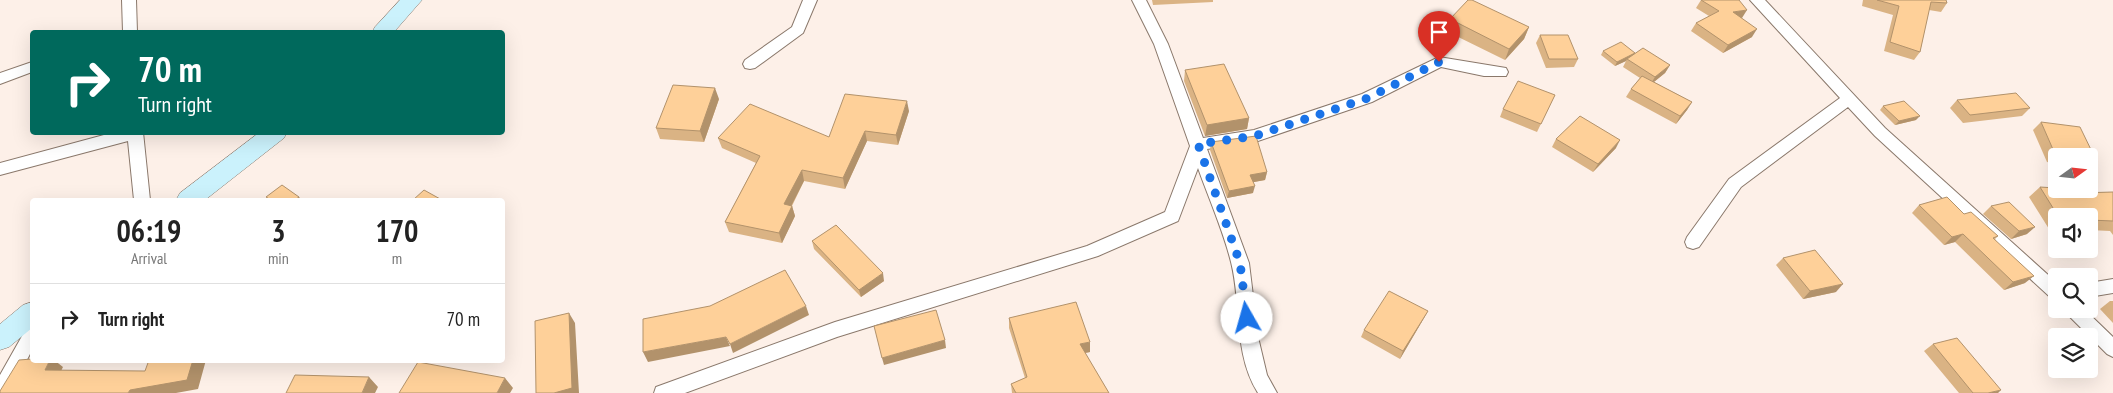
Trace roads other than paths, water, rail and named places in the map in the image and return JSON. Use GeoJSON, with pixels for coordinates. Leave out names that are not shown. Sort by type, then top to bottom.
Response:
{"type":"FeatureCollection","features":[{"type":"Feature","properties":{"kind":"street"},"geometry":{"type":"LineString","coordinates":[[129,0],[129,30]]}},
{"type":"Feature","properties":{"kind":"street"},"geometry":{"type":"LineString","coordinates":[[384,30],[412,0]]}},
{"type":"Feature","properties":{"kind":"street"},"geometry":{"type":"LineString","coordinates":[[750,64],[798,30],[810,0]]}},
{"type":"Feature","properties":{"kind":"street"},"geometry":{"type":"LineString","coordinates":[[1139,0],[1162,44],[1240,263],[1249,337],[1254,361],[1258,377],[1268,393]]}},
{"type":"Feature","properties":{"kind":"street"},"geometry":{"type":"LineString","coordinates":[[1757,0],[1880,132],[2048,285]]}},
{"type":"Feature","properties":{"kind":"street"},"geometry":{"type":"LineString","coordinates":[[1198,144],[1255,136],[1368,98],[1439,62],[1484,71],[1501,72]]}},
{"type":"Feature","properties":{"kind":"street"},"geometry":{"type":"LineString","coordinates":[[0,79],[30,68]]}},
{"type":"Feature","properties":{"kind":"street"},"geometry":{"type":"LineString","coordinates":[[1693,242],[1735,183],[1849,99]]}},
{"type":"Feature","properties":{"kind":"street"},"geometry":{"type":"LineString","coordinates":[[0,169],[128,135]]}},
{"type":"Feature","properties":{"kind":"street"},"geometry":{"type":"LineString","coordinates":[[135,135],[142,198]]}},
{"type":"Feature","properties":{"kind":"street"},"geometry":{"type":"LineString","coordinates":[[191,198],[272,135]]}},
{"type":"Feature","properties":{"kind":"street"},"geometry":{"type":"LineString","coordinates":[[663,393],[835,330],[1092,251],[1172,216],[1198,144]]}},
{"type":"Feature","properties":{"kind":"street"},"geometry":{"type":"LineString","coordinates":[[2098,288],[2113,286]]}},
{"type":"Feature","properties":{"kind":"street"},"geometry":{"type":"LineString","coordinates":[[0,339],[30,315]]}},
{"type":"Feature","properties":{"kind":"street"},"geometry":{"type":"LineString","coordinates":[[2082,318],[2113,349]]}},
{"type":"Feature","properties":{"kind":"street"},"geometry":{"type":"LineString","coordinates":[[0,393],[30,338]]}}]}
